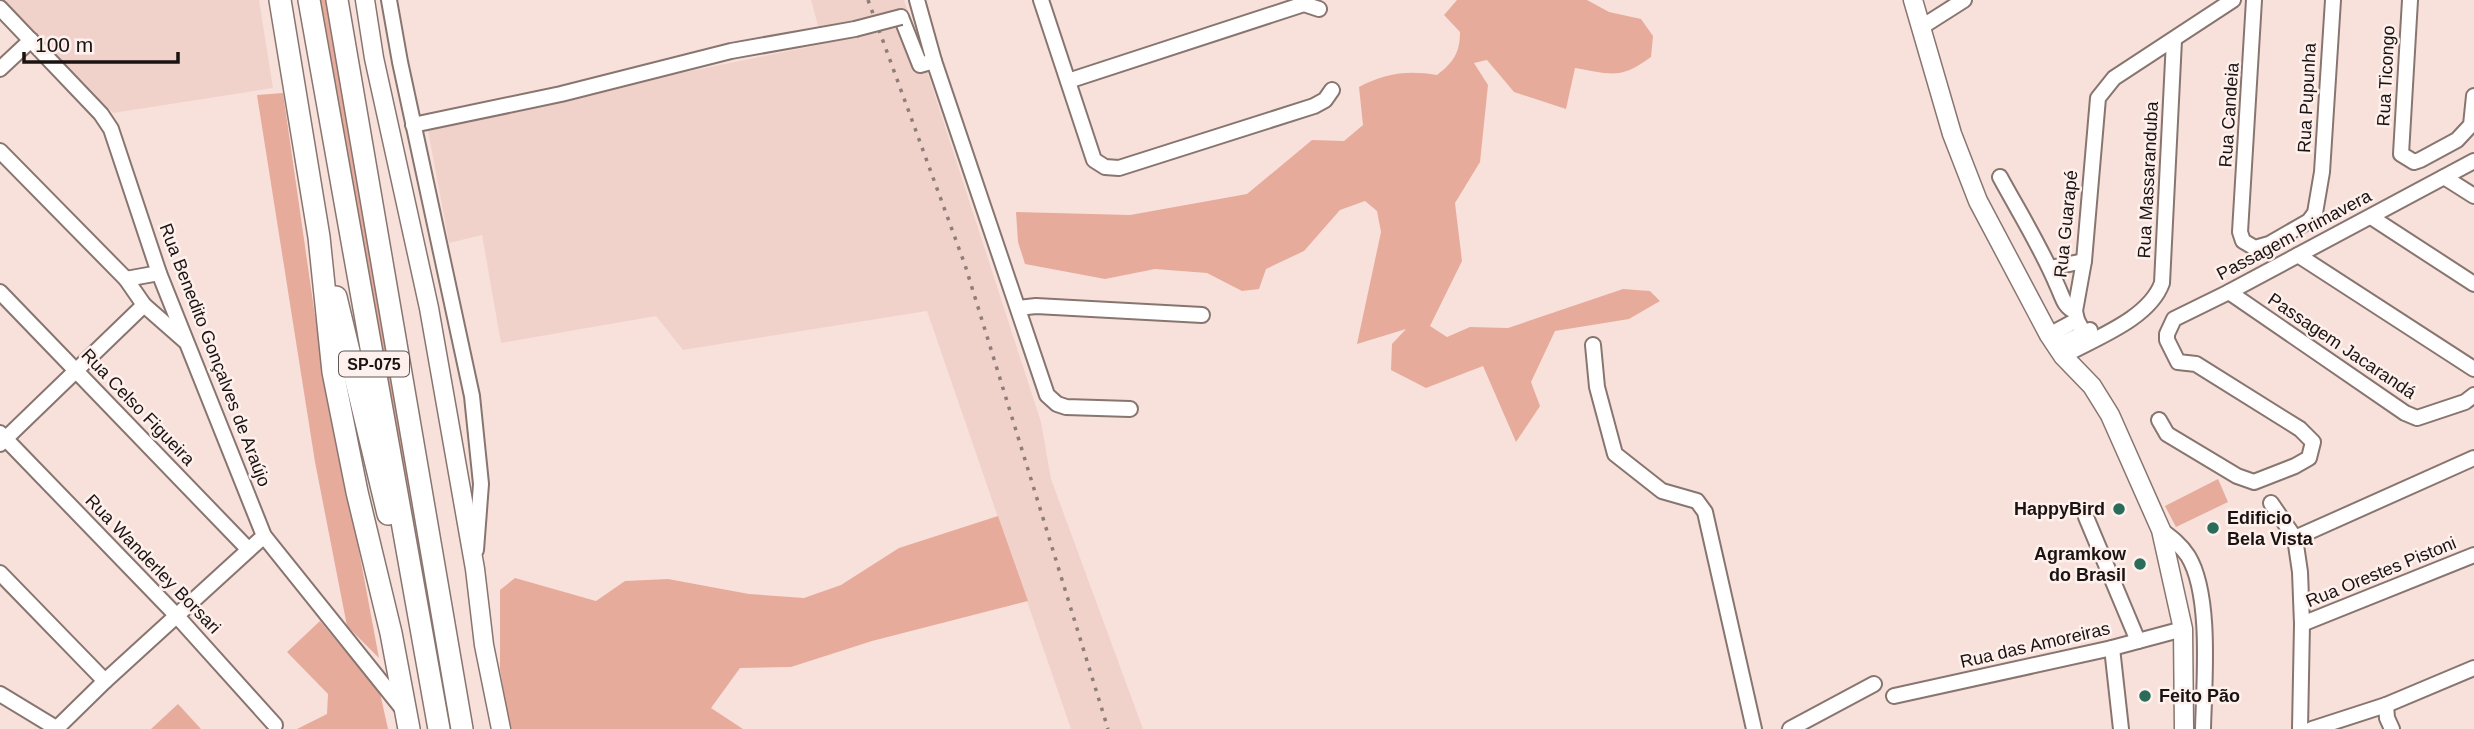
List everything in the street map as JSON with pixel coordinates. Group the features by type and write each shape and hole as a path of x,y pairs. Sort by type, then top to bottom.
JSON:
{"highway":[{"path":"280,0 319,237 335,384 357,492 391,633 407,721"},
{"name":"SP-075","path":"309,0 439,729"},
{"name":"SP-075","path":"337,0 462,729"},
{"path":"319,237 434,699"}],"main road":[{"path":"365,0 374,58 429,308 475,569 484,645 501,729"},
{"path":"1913,0 1952,134 1978,201 2056,346 2092,386 2113,420 2161,530 2183,629 2184,729"},
{"path":"2092,386 2114,394 2113,420"},
{"path":"484,645 482,671 488,729"}],"street":[{"path":"389,0 413,125 472,396 481,484 475,569"},
{"path":"917,0 934,61 1046,395 1066,407 1130,409"},
{"path":"1041,0 1094,160 1105,167 1119,168 1314,106 1325,100 1332,90"},
{"path":"1920,28 1964,0"},
{"path":"2174,40 2233,0"},
{"name":"Rua Candeia","path":"2254,0 2240,232 2242,241 2255,248 2269,244 2309,221 2315,213 2319,199"},
{"name":"Rua Pupunha","path":"2319,199 2333,0"},
{"name":"Rua Ticongo","path":"2410,0 2401,154 2414,162 2457,140 2471,125 2474,96"},
{"path":"1068,82 1304,4 1319,9"},
{"name":"Rua Benedito Gonçalves de Araújo","path":"0,8 101,114 111,129 159,273 264,536 407,721"},
{"path":"413,125 561,94 731,51 855,29 901,17 920,65 934,61"},
{"path":"0,69 31,40"},
{"name":"Rua Guarapé","path":"2081,326 2095,107 2102,90 2114,78 2174,40"},
{"name":"Rua Massaranduba","path":"2081,326 2111,329 2140,313 2151,303 2162,283 2174,40"},
{"path":"0,151 126,279 144,305 188,344"},
{"name":"Passagem Primavera","path":"2159,420 2167,434 2237,477 2254,482 2309,458 2313,442 2300,429 2196,364 2178,362 2171,352 2166,334 2174,319 2474,162"},
{"path":"2000,177 2050,268 2064,301 2081,326"},
{"path":"2444,177 2474,196"},
{"path":"2371,216 2474,284"},
{"path":"2298,255 2474,369"},
{"path":"2050,268 2084,261"},
{"path":"126,279 159,273"},
{"name":"Rua Celso Figueira","path":"0,292 248,550"},
{"name":"Passagem Jacarandá","path":"2229,292 2405,413 2417,418 2465,402 2474,395"},
{"path":"2,438 144,305"},
{"path":"1018,308 1036,306 1202,315"},
{"path":"2056,346 2081,326"},
{"path":"2056,346 2081,326"},
{"path":"1593,345 1597,387 1615,454 1662,491 1697,500 1705,512 1754,729"},
{"name":"Rua Wanderley Borsari","path":"2,438 176,615 275,725"},
{"path":"2295,538 2474,458"},
{"path":"2271,503 2295,538 2300,572 2300,729"},
{"path":"2086,517 2138,641"},
{"path":"2161,530 2176,541 2190,559 2202,605 2203,729"},
{"path":"0,694 56,729 264,536"},
{"name":"Rua Orestes Pistoni","path":"2302,624 2474,555"},
{"path":"2170,564 2190,559"},
{"path":"0,573 105,681"},
{"name":"Rua das Amoreiras","path":"1894,696 2112,648 2183,629"},
{"path":"2112,648 2121,729"},
{"path":"2312,729 2386,705 2474,668"},
{"path":"1790,729 1874,684"},
{"path":"2386,705 2387,718 2392,729"}],"shaded area":[{"path":"4,0 259,0 273,88 113,113"},
{"path":"317,0 331,0 458,729 445,729"},
{"path":"811,0 904,0 1041,422 1051,479 1143,729 1071,729 927,311 683,350 656,316 501,343 482,235 449,243 427,125 823,44"},
{"path":"1457,0 1587,0 1609,12 1641,19 1653,36 1651,57 1631,69 1607,73 1575,68 1566,109 1514,92 1487,60 1474,63 1488,85 1480,162 1455,203 1462,261 1430,326 1447,337 1470,327 1508,328 1623,289 1650,291 1660,301 1629,319 1555,331 1531,382 1540,406 1516,442 1483,366 1426,388 1391,370 1392,344 1406,329 1357,344 1381,232 1377,211 1365,201 1340,210 1304,251 1266,269 1259,289 1242,291 1207,273 1155,269 1105,279 1025,264 1018,242 1016,212 1130,215 1247,194 1312,140 1344,141 1363,125 1359,87 1397,74 1437,75 1448,66 1457,51 1460,32 1444,15"},
{"path":"283,93 315,316 379,658 347,626 315,462 257,95"},
{"path":"2218,479 2228,502 2176,527 2165,506"},
{"path":"998,516 1028,601 872,641 791,667 740,668 711,708 743,729 510,729 500,669 500,590 515,578 596,601 625,581 668,579 749,594 804,598 841,585 899,548"},
{"path":"320,621 380,693 388,729 297,729 327,714 328,694 287,652"},
{"path":"178,704 201,729 151,729"}],"railway":[{"path":"868,0 965,265 1108,729"}],"place":[{"name":"HappyBird","path":"2119,509"},
{"name":"Edificio Bela Vista","path":"2213,528"},
{"name":"Agramkow do Brasil","path":"2140,564"},
{"name":"Feito Pão","path":"2145,696"}]}
